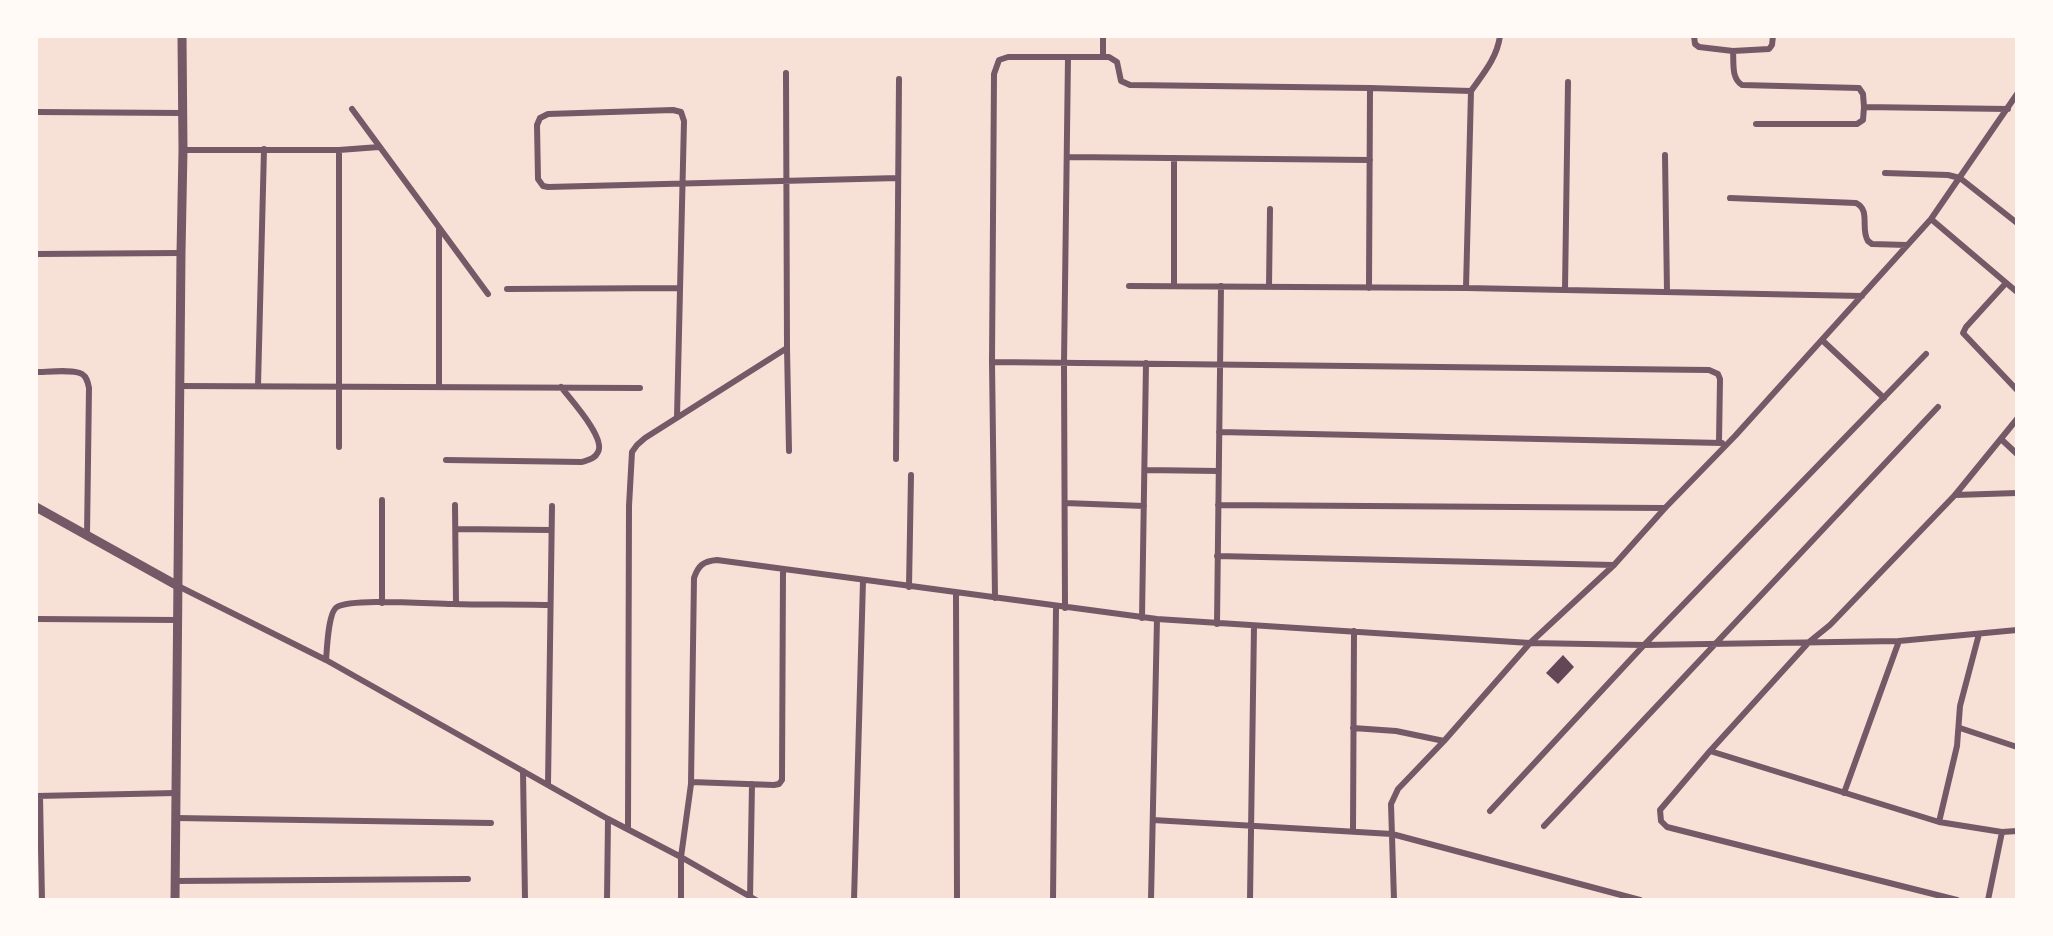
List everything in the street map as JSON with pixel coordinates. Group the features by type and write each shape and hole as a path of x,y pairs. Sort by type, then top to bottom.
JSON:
{"street":[{"path":"175,900 183,150 182,36"},
{"path":"1103,36 1103,57"},
{"path":"1466,288 1471,91 1494,57 1500,36"},
{"path":"1694,36 1695,44 1699,47 1733,51 1768,50 1772,45 1773,36"},
{"path":"1733,51 1734,74 1742,85 1859,88 1863,94 1863,120 1857,124 1756,124"},
{"path":"995,598 992,362 995,67 999,60 1008,57 1113,58 1117,62 1121,81 1130,85 1471,91"},
{"path":"1065,608 1064,363 1068,57"},
{"path":"786,73 789,451"},
{"path":"896,459 899,79"},
{"path":"1564,291 1569,82"},
{"path":"1369,288 1370,88"},
{"path":"1394,900 1391,813 1393,797 1398,789 1444,741 1530,643 1614,564 1728,443 1931,219 2016,98"},
{"path":"1864,107 2008,109"},
{"path":"352,109 489,294"},
{"path":"677,417 682,182 684,121 681,112 677,110 543,115 538,121 538,179 543,186 682,182 787,179 898,178"},
{"path":"36,111 182,113"},
{"path":"183,150 339,150 379,147"},
{"path":"258,386 264,149"},
{"path":"339,150 339,447"},
{"path":"1665,155 1667,292"},
{"path":"1068,157 1370,160"},
{"path":"1174,158 1174,286"},
{"path":"1885,173 1948,175 1960,178 2017,223"},
{"path":"1730,198 1856,203 1865,211 1864,233 1868,241 1872,244 1907,245"},
{"path":"1269,287 1270,209"},
{"path":"1931,219 2017,292"},
{"path":"439,227 439,387"},
{"path":"36,254 181,253"},
{"path":"2006,283 1966,327 1964,333 2017,390"},
{"path":"1129,286 1466,288 1862,296"},
{"path":"1217,624 1221,286"},
{"path":"507,289 680,288"},
{"path":"1822,340 1884,398"},
{"path":"628,829 630,462 633,452 637,444 787,348"},
{"path":"1490,811 1644,645 1926,354"},
{"path":"992,362 1709,370 1718,374 1720,379 1719,442"},
{"path":"1142,618 1146,363"},
{"path":"36,372 75,372 83,374 87,379 89,388 87,535"},
{"path":"179,386 640,388"},
{"path":"446,460 582,462 592,459 600,449 596,434 561,387"},
{"path":"1544,826 1938,407"},
{"path":"1957,900 1667,827 1661,821 1660,810 1809,642 1830,625 1955,495 2017,419"},
{"path":"1219,432 1728,443"},
{"path":"2001,439 2017,454"},
{"path":"1145,470 1218,471"},
{"path":"909,586 911,475"},
{"path":"1955,495 2017,494"},
{"path":"382,500 382,603"},
{"path":"1065,503 1144,506"},
{"path":"455,505 456,604"},
{"path":"1218,505 1665,508"},
{"path":"548,785 552,506"},
{"path":"36,507 177,586 326,660 608,819 681,857 752,899"},
{"path":"456,529 551,530"},
{"path":"1217,556 1614,564"},
{"path":"681,900 681,857 691,783 694,578 696,570 708,560 1142,618 1530,643 1644,645 1899,641 2017,630"},
{"path":"691,783 774,784 782,780 783,569"},
{"path":"855,900 863,581"},
{"path":"956,593 957,900"},
{"path":"326,660 332,612 337,607 350,604 382,603 549,605"},
{"path":"1053,900 1056,607"},
{"path":"36,619 177,620"},
{"path":"1151,900 1157,619"},
{"path":"1250,900 1254,626"},
{"path":"1353,831 1354,631"},
{"path":"1939,822 1957,746 1960,706 1979,634"},
{"path":"1844,793 1899,641"},
{"path":"1353,728 1396,731 1444,741"},
{"path":"1959,728 2017,747"},
{"path":"1710,751 1939,822 2002,832 2017,831"},
{"path":"523,771 525,900"},
{"path":"752,784 752,899"},
{"path":"42,900 38,796 176,793"},
{"path":"176,818 491,823"},
{"path":"607,900 608,819"},
{"path":"1153,820 1392,834 1640,900"},
{"path":"1988,900 2002,832"},
{"path":"175,881 468,879"}],"building":[{"path":"1563,655 1574,667 1558,684 1546,673"}]}
